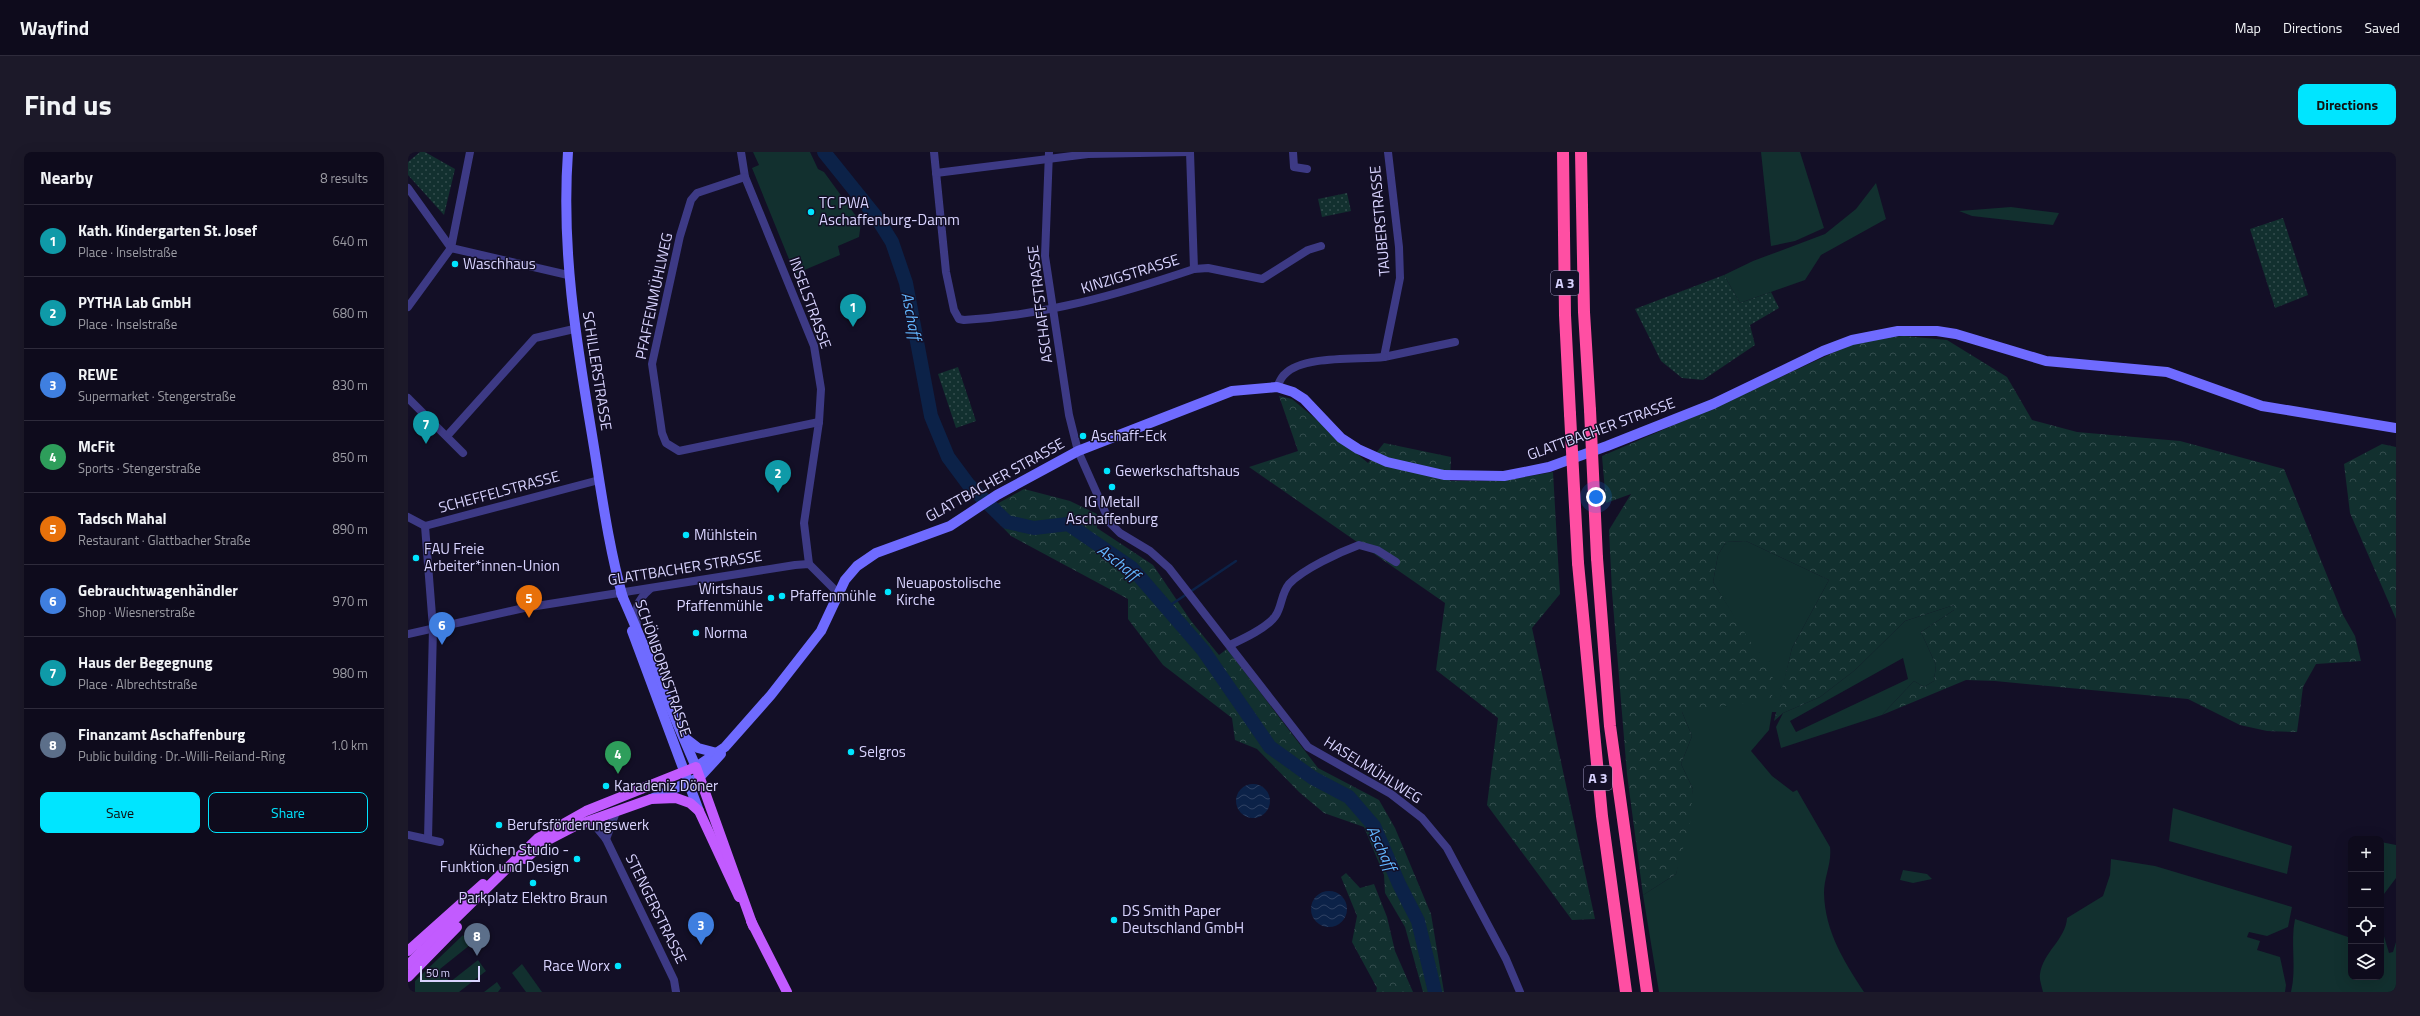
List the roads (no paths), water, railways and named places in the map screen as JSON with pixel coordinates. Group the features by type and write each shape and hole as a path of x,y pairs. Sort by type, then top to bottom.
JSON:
{"highway":[{"name":"A 3","path":"1563,152 1565,315 1578,563 1602,816 1626,992"},
{"name":"A 3","path":"1581,152 1584,312 1597,558 1610,726 1646,992"}],"main road":[{"path":"408,977 538,838 571,818 608,801 696,767"},
{"name":"SCHÖNBORNSTRASSE","path":"696,767 753,926"},
{"path":"408,952 473,892 548,840 575,826 592,822 651,799 676,798 690,803 699,811"},
{"name":"SCHÖNBORNSTRASSE","path":"699,811 753,926 787,992"},
{"path":"408,965 511,867"}],"street":[{"path":"408,307 451,248 470,152"},
{"name":"SCHILLERSTRASSE","path":"568,152 564,197 568,276 574,329 599,480 621,593"},
{"name":"INSELSTRASSE","path":"741,152 745,177 814,346 820,389 819,422 805,518 809,564"},
{"path":"934,152 936,173 1049,156 1190,152"},
{"name":"KINZIGSTRASSE","path":"936,173 946,272 954,310 959,319 975,320 1052,309 1094,301 1194,269 1190,152"},
{"path":"1293,152 1294,167 1307,169"},
{"name":"TAUBERSTRASSE","path":"1384,358 1400,278 1399,247 1388,152"},
{"name":"ASCHAFFSTRASSE","path":"1049,156 1045,256 1069,415 1078,450"},
{"name":"PFAFFENMÜHLWEG","path":"745,177 697,193 691,200 680,236 652,358 662,434 666,443 679,451 819,422"},
{"path":"409,191 451,248 568,276"},
{"path":"1194,269 1208,268 1262,279 1308,250 1321,246"},
{"path":"446,436 535,338 574,329"},
{"name":"GLATTBACHER STRASSE","path":"721,750 771,695 821,631 838,593 857,566 876,553 950,526 997,495 1078,450 1232,391 1258,387 1277,387 1304,399 1341,438 1358,449 1386,462 1444,475 1470,477 1504,476 1549,467 1713,404 1822,351 1870,335 1898,331 1937,331 1956,334 2046,361 2167,372 2262,406 2396,428"},
{"path":"1277,387 1284,374 1294,368 1309,363 1384,358 1454,342"},
{"path":"408,398 463,453"},
{"name":"HASELMÜHLWEG","path":"1078,450 1110,523 1120,533 1160,559 1230,645 1308,747 1390,794 1422,818 1447,848 1506,959 1520,992"},
{"name":"SCHEFFELSTRASSE","path":"408,517 425,526 599,480"},
{"path":"425,526 434,628 428,839"},
{"path":"1230,645 1252,635 1276,616 1283,593 1290,583 1325,560 1359,545 1377,550 1396,562"},
{"path":"809,564 838,593"},
{"name":"GLATTBACHER STRASSE","path":"408,634 524,608 809,564"},
{"path":"638,630 635,610 641,597 650,588"},
{"name":"SCHÖNBORNSTRASSE","path":"621,593 696,767"},
{"name":"SCHÖNBORNSTRASSE","path":"621,593 638,650 699,811"},
{"path":"684,737 698,748 721,750"},
{"path":"696,767 721,750"},
{"path":"651,799 700,777 721,750"},
{"path":"606,839 616,812"},
{"name":"STENGERSTRASSE","path":"592,822 606,839 674,980 676,992"},
{"path":"408,835 440,842"}],"water":[{"path":"1250,784 1256,784 1260,785 1267,791 1270,801 1269,808 1263,815 1256,818 1250,818 1246,817 1239,811 1236,804 1236,798 1237,794 1243,787"},
{"path":"1333,891 1342,896 1346,902 1346,916 1342,922 1333,927 1325,927 1316,922 1312,916 1311,905 1316,896 1322,892"}],"waterway":[{"name":"Aschaff","path":"824,152 877,218 892,242 906,283 931,416 948,457 968,484 1007,522 1034,528 1068,524 1132,568 1203,650 1270,747 1313,778 1349,797 1374,826 1399,884 1418,921 1435,992"},
{"path":"1166,608 1236,561"}],"place":[{"name":"TC PWA Aschaffenburg-Damm","path":"811,212"},
{"name":"Waschhaus","path":"455,264"},
{"name":"Kath. Kindergarten St. Josef","path":"853,327"},
{"name":"Aschaff-Eck","path":"1083,436"},
{"name":"Haus der Begegnung","path":"426,444"},
{"name":"Gewerkschaftshaus","path":"1107,471"},
{"name":"IG Metall Aschaffenburg","path":"1112,487"},
{"name":"PYTHA Lab GmbH","path":"778,493"},
{"name":"Mühlstein","path":"686,535"},
{"name":"FAU Freie Arbeiter*innen-Union","path":"416,558"},
{"name":"Neuapostolische Kirche","path":"888,592"},
{"name":"Pfaffenmühle","path":"782,596"},
{"name":"Wirtshaus Pfaffenmühle","path":"771,598"},
{"name":"Tadsch Mahal","path":"529,618"},
{"name":"Norma","path":"696,633"},
{"name":"Gebrauchtwagenhändler","path":"442,645"},
{"name":"Selgros","path":"851,752"},
{"name":"McFit","path":"618,774"},
{"name":"Karadeniz Döner","path":"606,786"},
{"name":"Berufsförderungswerk","path":"499,825"},
{"name":"Küchen Studio - Funktion und Design","path":"577,859"},
{"name":"Parkplatz Elektro Braun","path":"533,883"},
{"name":"DS Smith Paper Deutschland GmbH","path":"1114,920"},
{"name":"REWE","path":"701,945"},
{"name":"Finanzamt Aschaffenburg","path":"477,956"},
{"name":"Race Worx","path":"618,966"}]}
